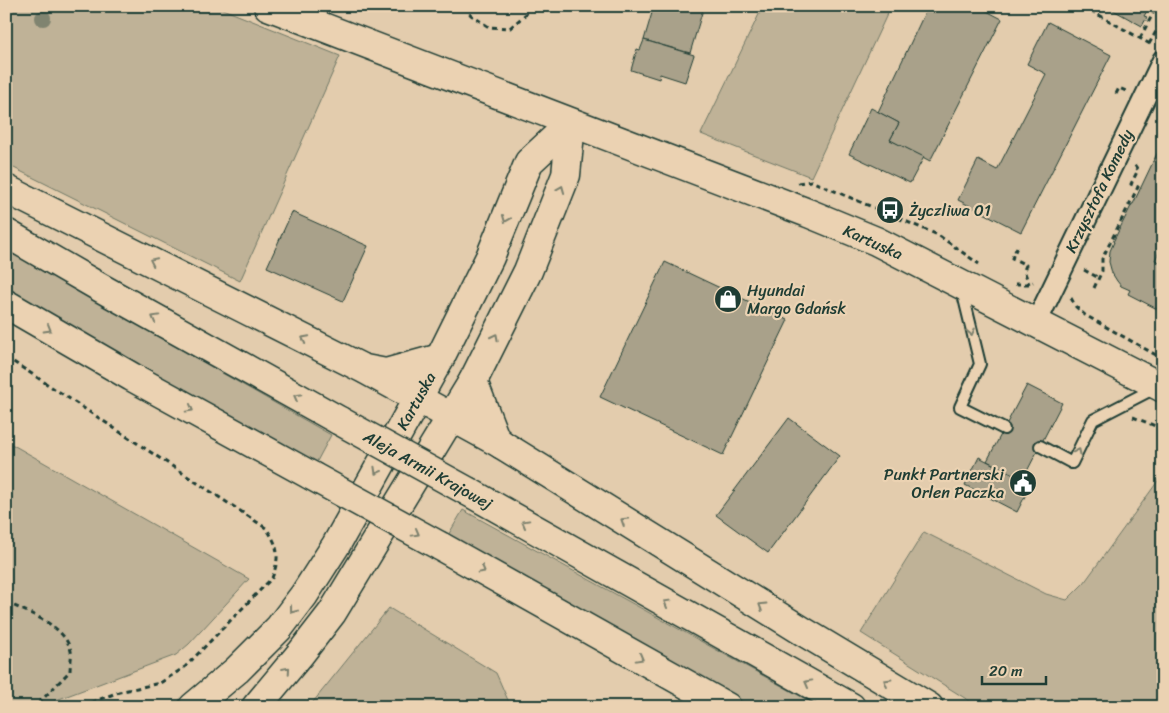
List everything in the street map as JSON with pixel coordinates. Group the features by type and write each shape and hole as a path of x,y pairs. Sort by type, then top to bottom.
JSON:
{"main road":[{"name":"Kartuska","path":"268,6 808,213 876,241 1036,323 1161,384"},
{"name":"Kartuska","path":"193,707 237,670 279,628 304,595 336,545 440,358 490,257 529,162 571,123"},
{"path":"256,707 302,653 332,613 473,381 528,271 566,175 571,123"},
{"path":"6,188 364,369 501,444 795,627 929,707"},
{"name":"Aleja Armii Krajowej","path":"6,233 851,707"},
{"path":"6,304 132,377 440,546 727,707"},
{"path":"364,369 386,373 440,358"},
{"path":"473,381 495,438 501,444"}],"street":[{"name":"Krzysztofa Komedy","path":"1036,323 1163,60"}],"lane":[{"path":"961,284 980,364 960,406 1004,429"},
{"path":"1040,446 1072,463 1093,420 1161,384"}],"path":[{"path":"464,6 471,16 489,27 510,28 535,6"},
{"path":"1083,6 1149,44 1163,19"},
{"path":"1140,38 1157,6"},
{"path":"1116,94 1119,88 1127,92 1129,89"},
{"path":"1094,288 1102,271 1102,258 1138,187 1131,184 1138,170"},
{"path":"938,236 982,267"},
{"path":"1017,247 1012,258 1026,265 1024,270 1029,284"},
{"path":"1085,271 1099,278"},
{"path":"1013,284 1029,284 1036,281"},
{"path":"1070,290 1076,307 1086,315 1163,359"},
{"path":"6,357 266,528 278,549 272,578 185,667 160,682 119,692 80,707"},
{"path":"6,602 44,620 64,636 72,652 70,671 35,707"}],"shaded area":[{"path":"6,6 215,6 340,56 240,281 6,164"},
{"path":"763,6 891,6 811,177 701,134"},
{"path":"6,250 331,435 315,465 6,291"},
{"path":"6,441 249,579 189,644 176,655 51,702 45,707 6,707"},
{"path":"1163,474 1163,707 979,707 861,633 924,532 1046,594 1067,600 1084,583"},
{"path":"463,510 820,707 752,707 447,537"},
{"path":"389,608 496,673 511,707 309,707"}],"building":[{"path":"654,6 704,6 690,53 644,40"},
{"path":"928,6 977,6 1002,19 930,161 890,140 899,123 878,112"},
{"path":"1106,6 1150,6 1144,16 1147,17 1142,26"},
{"path":"1048,22 1111,55 1021,232 958,200 978,160 997,170 1046,74 1027,64"},
{"path":"644,40 694,55 685,82 660,74 659,79 631,70 637,49 640,50"},
{"path":"871,108 899,123 890,140 924,157 910,183 849,154"},
{"path":"1163,141 1163,244 1155,260 1162,263 1163,312 1128,294 1130,290 1121,286 1117,281 1112,273 1109,262 1113,242"},
{"path":"292,212 368,246 343,301 267,267"},
{"path":"665,262 788,320 723,455 600,397"},
{"path":"1027,385 1062,403 1023,479 987,461"},
{"path":"789,418 840,456 768,553 716,515"},
{"path":"979,457 1031,484 1017,512 965,485"}],"place":[{"name":"Życzliwa 01","path":"890,210"},
{"name":"Hyundai Margo Gdańsk","path":"728,299"},
{"name":"Punkt Partnerski Orlen Paczka","path":"1023,483"}]}
